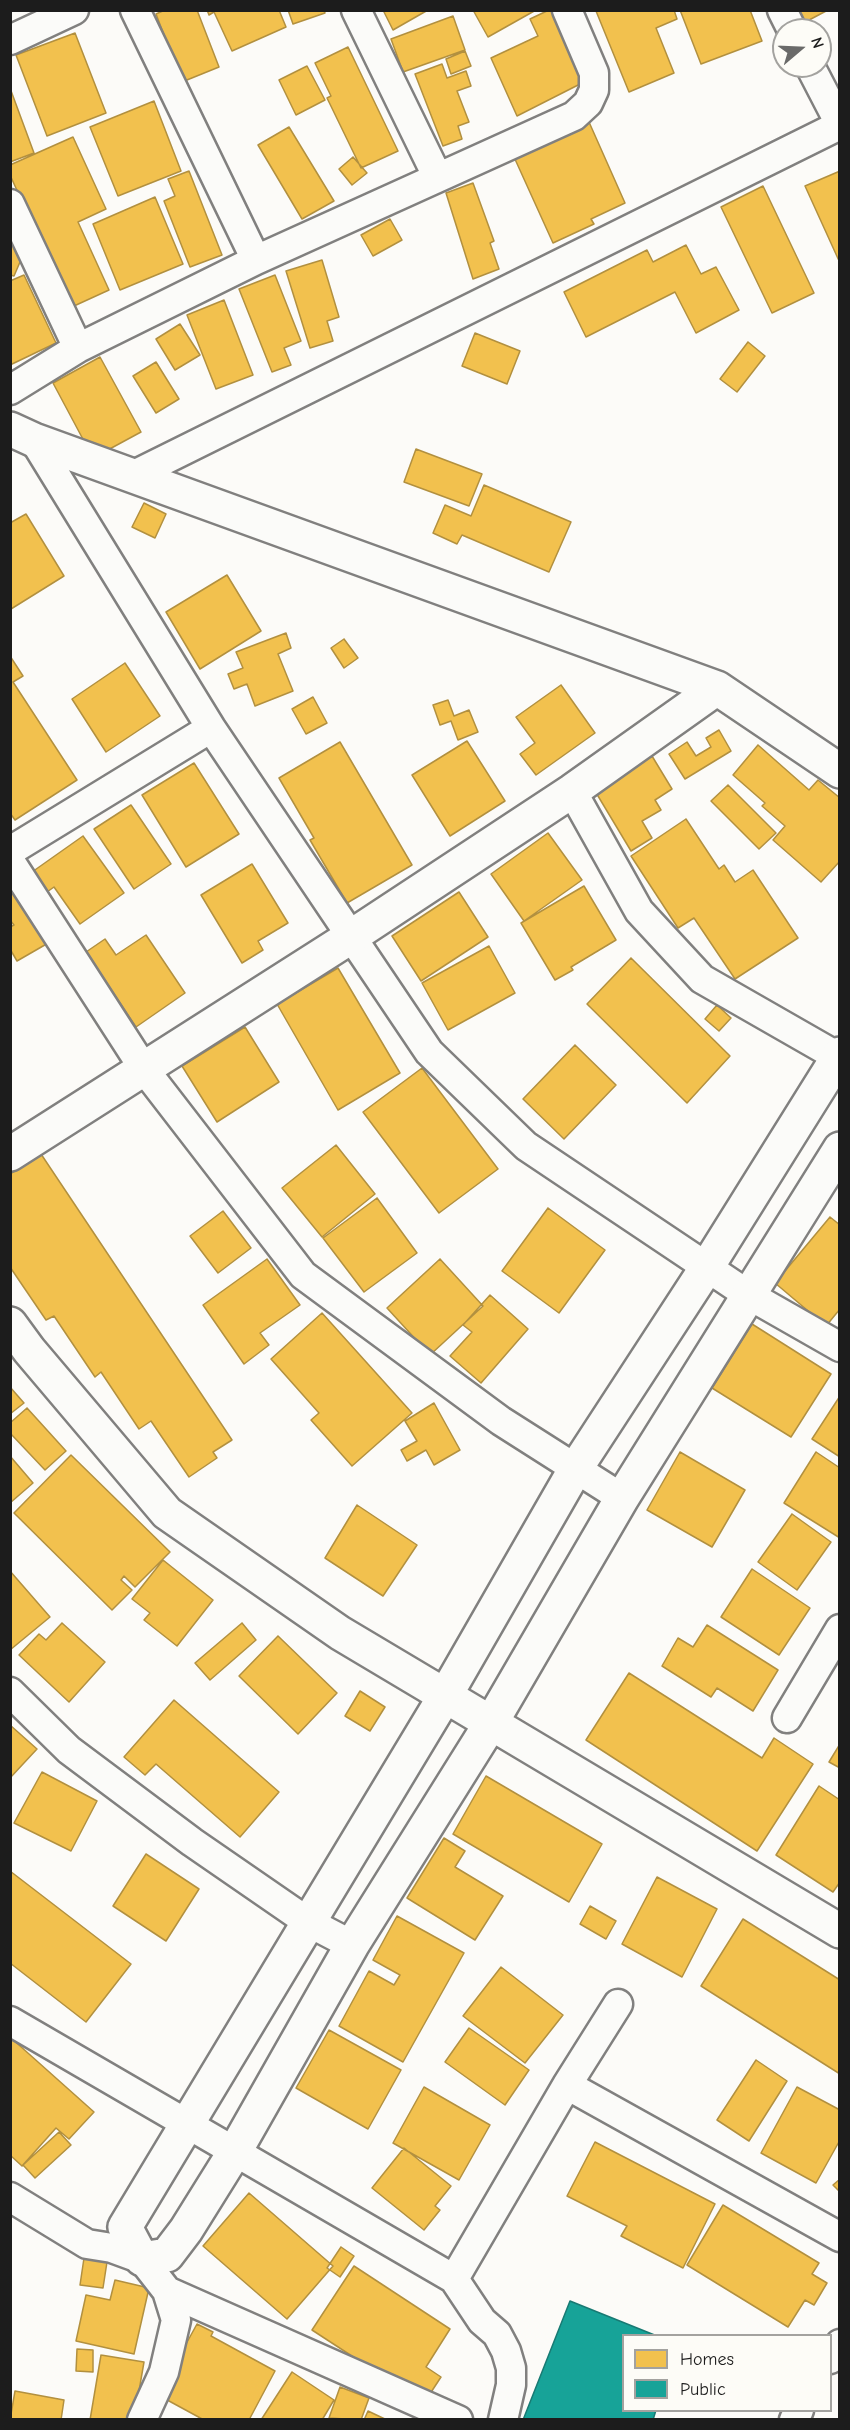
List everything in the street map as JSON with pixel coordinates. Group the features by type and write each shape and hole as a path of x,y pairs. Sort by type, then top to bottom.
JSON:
{"street":[{"path":"10,40 74,10"},
{"path":"135,10 256,260"},
{"path":"356,10 436,176"},
{"path":"10,390 78,348 256,260 436,176 574,116 588,103 594,90 594,73 567,10"},
{"path":"134,475 840,125 816,78"},
{"path":"10,204 78,348"},
{"path":"22,435 717,688 840,771"},
{"path":"22,435 211,728 429,1052 526,1146 747,1294 840,1347"},
{"path":"10,1154 352,936 572,790 717,688"},
{"path":"10,851 211,728"},
{"path":"142,2420 164,2372 177,2320 166,2291 142,2259 125,2227 188,2126 445,1696 576,1468 708,1267 839,1056 702,979 639,911 572,790"},
{"path":"10,861 144,1069 303,1275 501,1421 622,1497"},
{"path":"10,2197 87,2244 112,2248 142,2259 167,2255 234,2152 352,1945 491,1723 622,1497 747,1294 840,1149"},
{"path":"10,1324 29,1350 167,1513 340,1633 840,1931"},
{"path":"787,1718 839,1630"},
{"path":"10,1692 69,1750 192,1842 308,1922 352,1945"},
{"path":"454,2279 567,2085 618,2004"},
{"path":"10,2021 454,2279 482,2321 497,2334 506,2350 511,2368 511,2385 503,2420"},
{"path":"567,2085 840,2236"},
{"path":"166,2291 458,2420"},
{"path":"832,2357 840,2344"}],"building: Homes":[{"path":"165,10 197,10 219,67 182,82 156,14"},
{"path":"207,10 279,10 286,27 232,51 214,12 209,15"},
{"path":"288,10 324,10 325,13 293,24"},
{"path":"383,10 428,10 393,30"},
{"path":"473,10 536,10 488,37"},
{"path":"554,10 586,81 517,116 491,58 538,36 530,19"},
{"path":"674,10 677,19 656,28 674,73 629,92 596,11"},
{"path":"680,10 750,10 762,41 701,64"},
{"path":"785,10 828,10 813,18 789,18"},
{"path":"453,16 465,50 403,72 391,39"},
{"path":"75,33 106,113 47,136 16,55"},
{"path":"348,47 398,151 361,168 327,98 331,96 315,63"},
{"path":"465,51 471,66 451,74 446,59"},
{"path":"442,64 447,78 466,71 471,86 457,91 469,122 458,126 462,139 443,146 415,74"},
{"path":"307,66 325,100 296,115 279,80"},
{"path":"10,88 34,153 10,162"},
{"path":"154,101 181,171 118,196 90,127"},
{"path":"589,122 625,203 591,219 594,224 553,243 514,157"},
{"path":"289,127 334,201 302,219 258,145"},
{"path":"73,137 106,209 78,222 109,290 74,306 42,237 39,239 10,175 10,165"},
{"path":"353,157 367,173 352,185 339,169"},
{"path":"189,171 222,255 190,267 164,201 175,196 168,179"},
{"path":"840,171 840,263 805,186"},
{"path":"473,183 494,241 490,243 499,269 473,279 446,193"},
{"path":"763,186 814,293 772,313 721,207"},
{"path":"155,197 183,264 120,290 93,224"},
{"path":"390,219 402,240 373,256 361,235"},
{"path":"10,242 26,248 14,276 10,275"},
{"path":"686,245 701,274 716,267 739,310 696,333 675,292 586,337 564,292 647,250 653,262"},
{"path":"322,260 339,317 327,321 333,341 310,348 286,271"},
{"path":"24,275 56,343 10,365 10,281"},
{"path":"275,275 301,341 284,348 291,365 272,372 239,289"},
{"path":"224,300 253,375 216,389 187,315"},
{"path":"180,324 200,355 175,370 156,339"},
{"path":"475,333 520,351 507,384 462,366"},
{"path":"748,342 765,356 737,392 720,379"},
{"path":"100,357 141,432 93,458 53,383"},
{"path":"156,362 179,399 156,413 133,376"},
{"path":"416,449 482,474 469,506 404,482"},
{"path":"484,485 571,522 549,572 462,535 457,544 433,533 445,505 471,516"},
{"path":"144,503 166,514 155,538 132,527"},
{"path":"26,514 64,576 11,609 10,523"},
{"path":"227,575 261,631 200,669 166,612"},
{"path":"286,633 291,648 278,654 293,691 255,706 247,684 234,689 228,674 243,668 236,652"},
{"path":"344,639 358,658 344,668 331,648"},
{"path":"10,656 23,676 13,682 77,780 15,820 10,813"},
{"path":"125,663 160,716 106,752 72,699"},
{"path":"561,685 595,733 536,775 520,754 535,743 516,717"},
{"path":"313,697 327,723 306,734 292,709"},
{"path":"448,700 454,716 469,710 478,732 458,740 451,721 440,725 433,705"},
{"path":"719,730 731,751 685,779 669,754 687,742 696,756 711,747 706,738"},
{"path":"467,741 505,801 450,836 412,775"},
{"path":"340,742 412,865 347,903 310,840 314,838 279,778"},
{"path":"758,745 809,790 818,780 840,798 840,861 821,882 773,840 785,826 762,806 765,803 733,775"},
{"path":"652,756 672,789 655,800 661,810 642,821 652,838 631,851 595,791"},
{"path":"194,763 239,834 186,867 142,795"},
{"path":"728,785 776,833 759,849 711,801"},
{"path":"131,805 171,864 134,889 94,829"},
{"path":"686,819 719,869 724,865 735,882 753,870 798,938 735,979 694,918 678,928 631,856"},
{"path":"548,833 582,880 524,921 491,874"},
{"path":"83,836 124,893 80,924 54,887 47,892 32,872"},
{"path":"252,864 288,923 258,941 263,950 242,963 201,895"},
{"path":"584,886 616,940 571,967 573,970 555,980 521,923"},
{"path":"17,887 50,942 17,961 10,949 10,927 14,925 10,920 10,891"},
{"path":"459,892 488,937 421,981 392,936"},
{"path":"146,935 185,993 136,1027 86,952 105,939 116,955"},
{"path":"489,946 515,993 448,1030 422,983"},
{"path":"631,958 730,1056 687,1103 587,1004"},
{"path":"338,968 400,1073 338,1110 277,1004"},
{"path":"717,1005 731,1018 719,1031 705,1019"},
{"path":"245,1027 279,1082 217,1122 182,1066"},
{"path":"575,1045 616,1085 564,1139 523,1099"},
{"path":"422,1068 498,1169 439,1213 363,1112"},
{"path":"336,1145 375,1194 322,1237 282,1188"},
{"path":"41,1154 232,1440 213,1452 217,1458 189,1477 151,1421 139,1429 101,1372 95,1377 54,1316 46,1320 10,1267 10,1174"},
{"path":"377,1198 417,1253 364,1292 323,1238"},
{"path":"548,1208 605,1250 559,1313 502,1271"},
{"path":"223,1211 251,1248 218,1273 190,1236"},
{"path":"830,1217 840,1225 840,1309 826,1326 775,1283"},
{"path":"267,1259 300,1305 260,1333 269,1345 244,1364 203,1305"},
{"path":"440,1259 483,1306 430,1355 387,1308"},
{"path":"490,1295 528,1329 481,1383 450,1356 472,1332 463,1325"},
{"path":"322,1313 412,1413 352,1466 311,1420 319,1413 271,1359"},
{"path":"752,1324 831,1374 791,1437 712,1388"},
{"path":"10,1387 24,1403 10,1414"},
{"path":"840,1396 840,1457 812,1439"},
{"path":"434,1403 460,1450 434,1465 426,1450 407,1461 401,1450 417,1441 405,1421"},
{"path":"27,1408 66,1451 45,1470 10,1433 10,1423"},
{"path":"680,1452 745,1490 712,1547 647,1510"},
{"path":"816,1452 840,1468 840,1538 784,1503"},
{"path":"71,1455 170,1552 135,1587 124,1576 121,1580 132,1590 112,1610 14,1513"},
{"path":"10,1456 33,1483 10,1503"},
{"path":"357,1505 417,1545 383,1596 325,1558"},
{"path":"792,1514 831,1542 797,1590 758,1562"},
{"path":"163,1560 213,1600 177,1646 144,1620 150,1613 132,1599"},
{"path":"752,1569 810,1608 779,1655 721,1617"},
{"path":"10,1571 50,1617 10,1650"},
{"path":"62,1623 105,1662 69,1702 19,1655 39,1634 46,1640"},
{"path":"242,1623 256,1640 210,1680 195,1663"},
{"path":"707,1625 778,1670 753,1711 717,1688 711,1697 662,1666 678,1638 693,1647"},
{"path":"278,1636 337,1693 298,1734 239,1676"},
{"path":"629,1673 762,1758 774,1738 813,1764 757,1851 586,1740"},
{"path":"360,1691 385,1707 370,1731 345,1716"},
{"path":"174,1700 279,1792 240,1837 156,1764 145,1775 124,1757"},
{"path":"10,1725 37,1749 10,1778"},
{"path":"840,1744 840,1768 829,1762"},
{"path":"42,1772 97,1801 71,1851 14,1823"},
{"path":"486,1776 602,1844 569,1902 453,1834"},
{"path":"819,1786 840,1800 840,1882 833,1892 776,1855"},
{"path":"444,1838 465,1851 455,1867 503,1896 475,1940 407,1898"},
{"path":"146,1854 199,1889 166,1941 113,1906"},
{"path":"10,1871 131,1964 86,2022 10,1963"},
{"path":"657,1877 717,1909 682,1977 622,1944"},
{"path":"590,1906 616,1921 606,1939 580,1924"},
{"path":"397,1916 464,1953 403,2062 339,2026 369,1971 394,1985 400,1975 373,1960"},
{"path":"743,1919 840,1980 840,2074 701,1986"},
{"path":"501,1967 563,2015 525,2063 463,2016"},
{"path":"469,2028 529,2070 505,2105 445,2062"},
{"path":"329,2030 401,2070 368,2129 296,2088"},
{"path":"10,2037 94,2112 69,2139 56,2128 22,2166 10,2155"},
{"path":"756,2060 787,2081 749,2141 717,2120"},
{"path":"424,2087 490,2125 459,2180 393,2143"},
{"path":"797,2087 840,2110 840,2140 816,2183 761,2153"},
{"path":"59,2132 71,2145 35,2178 23,2165"},
{"path":"595,2142 715,2204 683,2268 621,2236 627,2226 567,2196"},
{"path":"404,2148 451,2186 435,2206 440,2210 424,2230 372,2188"},
{"path":"840,2179 840,2192 833,2185"},
{"path":"249,2193 333,2266 287,2319 203,2246"},
{"path":"723,2205 819,2263 812,2274 827,2283 814,2305 805,2300 788,2327 687,2265"},
{"path":"341,2247 354,2256 340,2277 327,2268"},
{"path":"84,2258 107,2262 103,2288 80,2285"},
{"path":"354,2266 450,2329 426,2367 441,2377 424,2403 312,2330"},
{"path":"115,2280 149,2288 134,2354 76,2341 86,2295 110,2300"},
{"path":"197,2324 213,2332 211,2336 275,2371 249,2420 204,2420 158,2395"},
{"path":"77,2349 93,2350 93,2372 76,2371"},
{"path":"101,2355 144,2362 134,2420 90,2420"},
{"path":"292,2372 334,2400 322,2420 261,2420"},
{"path":"340,2387 369,2398 361,2420 329,2418"},
{"path":"15,2391 64,2400 61,2420 10,2420"},
{"path":"368,2411 387,2420 364,2420"}],"building: Public":[{"path":"570,2301 652,2334 622,2334 622,2412 655,2412 653,2420 523,2420"}]}
